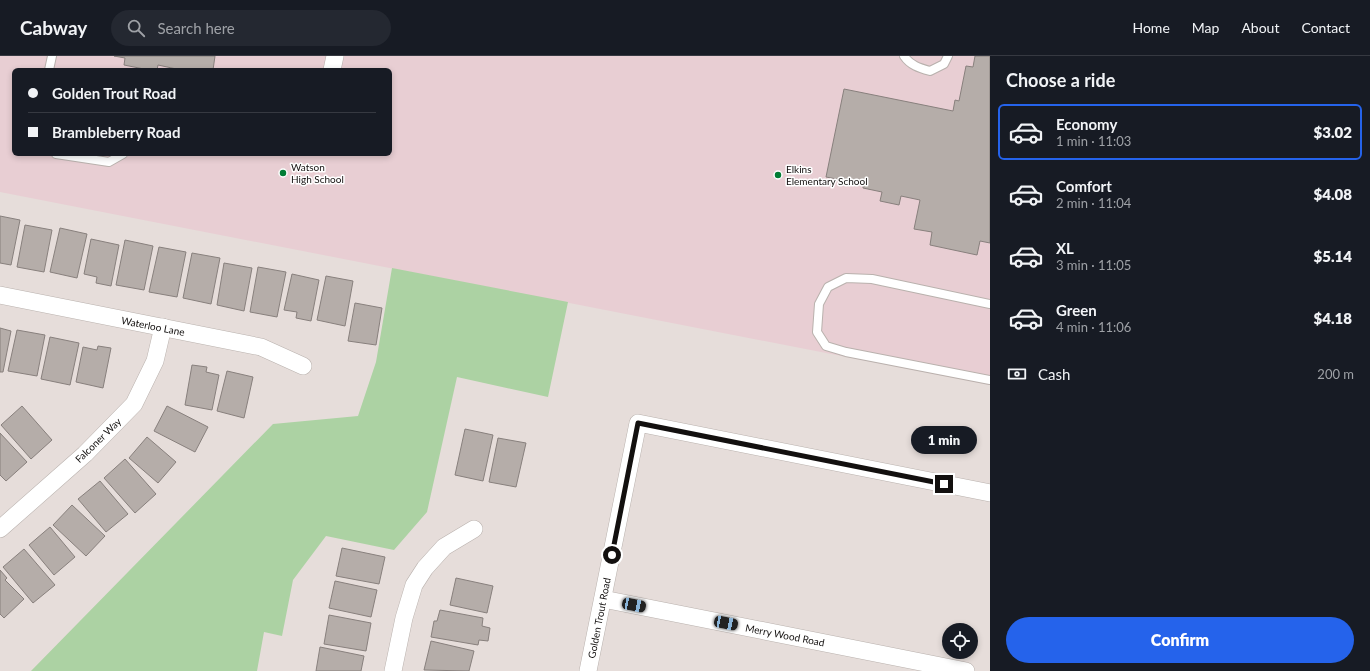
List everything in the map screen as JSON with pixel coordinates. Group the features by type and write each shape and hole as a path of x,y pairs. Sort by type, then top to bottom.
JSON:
{"street":[{"path":"332,68 335,56"},
{"name":"Waterloo Lane","path":"0,295 261,347 303,366"},
{"name":"Falconer Way","path":"0,529 85,454 134,404 155,361 163,328"},
{"name":"Golden Trout Road","path":"588,671 638,423 990,493"},
{"path":"394,671 404,618 414,585 425,568 444,547 474,529"},
{"name":"Merry Wood Road","path":"603,599 939,668 966,671"}],"lane":[{"path":"49,68 52,56"},
{"path":"904,56 918,68 930,71 944,64 948,56"},
{"path":"69,156 109,162 120,156"},
{"path":"990,304 872,279 846,278 828,287 819,304 817,332 826,346 846,352 990,380"}],"shaded area":[{"name":"Elkins Elementary School","path":"0,56 990,56 990,385 0,192"}],"green space":[{"path":"392,268 568,302 548,397 457,377 427,512 394,550 326,536 293,580 282,636 264,632 257,671 31,671 273,424 358,416 376,362"}],"building":[{"path":"114,56 215,56 213,68 172,68 158,65 157,68 139,68 124,65 125,58"},
{"path":"975,56 990,56 990,243 980,241 977,255 930,245 932,232 914,229 920,200 901,196 899,205 880,201 882,192 863,188 863,184 826,177 844,89 953,111 955,100 959,101 966,66 973,67"},
{"path":"0,216 20,220 11,265 0,263"},
{"path":"25,225 52,230 44,272 17,267"},
{"path":"60,228 87,234 77,278 50,272"},
{"path":"91,239 119,245 111,286 96,283 97,277 84,274"},
{"path":"125,240 153,246 144,290 116,285"},
{"path":"159,247 186,252 177,297 149,292"},
{"path":"192,253 220,258 211,304 183,298"},
{"path":"224,263 252,268 244,311 217,305"},
{"path":"258,267 286,272 277,317 250,312"},
{"path":"292,274 319,280 311,321 296,318 297,312 284,310"},
{"path":"326,276 353,281 345,326 317,320"},
{"path":"355,303 382,308 376,345 348,341"},
{"path":"0,328 11,331 3,372 0,372"},
{"path":"17,330 45,335 37,376 8,371"},
{"path":"50,337 79,343 70,385 41,379"},
{"path":"98,346 111,348 103,388 76,382 83,347 97,350"},
{"path":"192,365 207,367 206,372 219,375 212,410 185,405"},
{"path":"227,371 253,377 244,418 217,411"},
{"path":"22,406 52,440 31,459 1,425"},
{"path":"167,406 208,427 195,452 154,431"},
{"path":"465,429 493,435 483,481 455,475"},
{"path":"0,433 27,462 6,481 0,475"},
{"path":"147,437 176,462 158,483 129,458"},
{"path":"498,438 526,443 516,487 489,482"},
{"path":"125,459 156,494 135,513 104,478"},
{"path":"100,481 128,514 106,532 78,499"},
{"path":"72,505 105,536 86,556 53,525"},
{"path":"50,527 75,557 54,575 29,545"},
{"path":"342,548 385,557 379,584 336,576"},
{"path":"24,549 55,585 33,603 3,567"},
{"path":"0,570 7,578 5,580 24,599 4,618 0,614"},
{"path":"456,578 493,586 487,613 450,605"},
{"path":"335,581 377,590 371,617 329,608"},
{"path":"440,610 483,618 482,626 490,628 488,641 479,640 478,645 431,637 434,621 437,621"},
{"path":"329,615 371,623 366,651 324,644"},
{"path":"431,641 474,651 469,671 424,670"},
{"path":"320,647 364,656 361,671 316,671"}],"place":[{"name":"Watson High School","path":"283,173"},
{"name":"Elkins Elementary School","path":"778,175"}],"route":[{"path":"612,555 638,423 944,484"}]}
